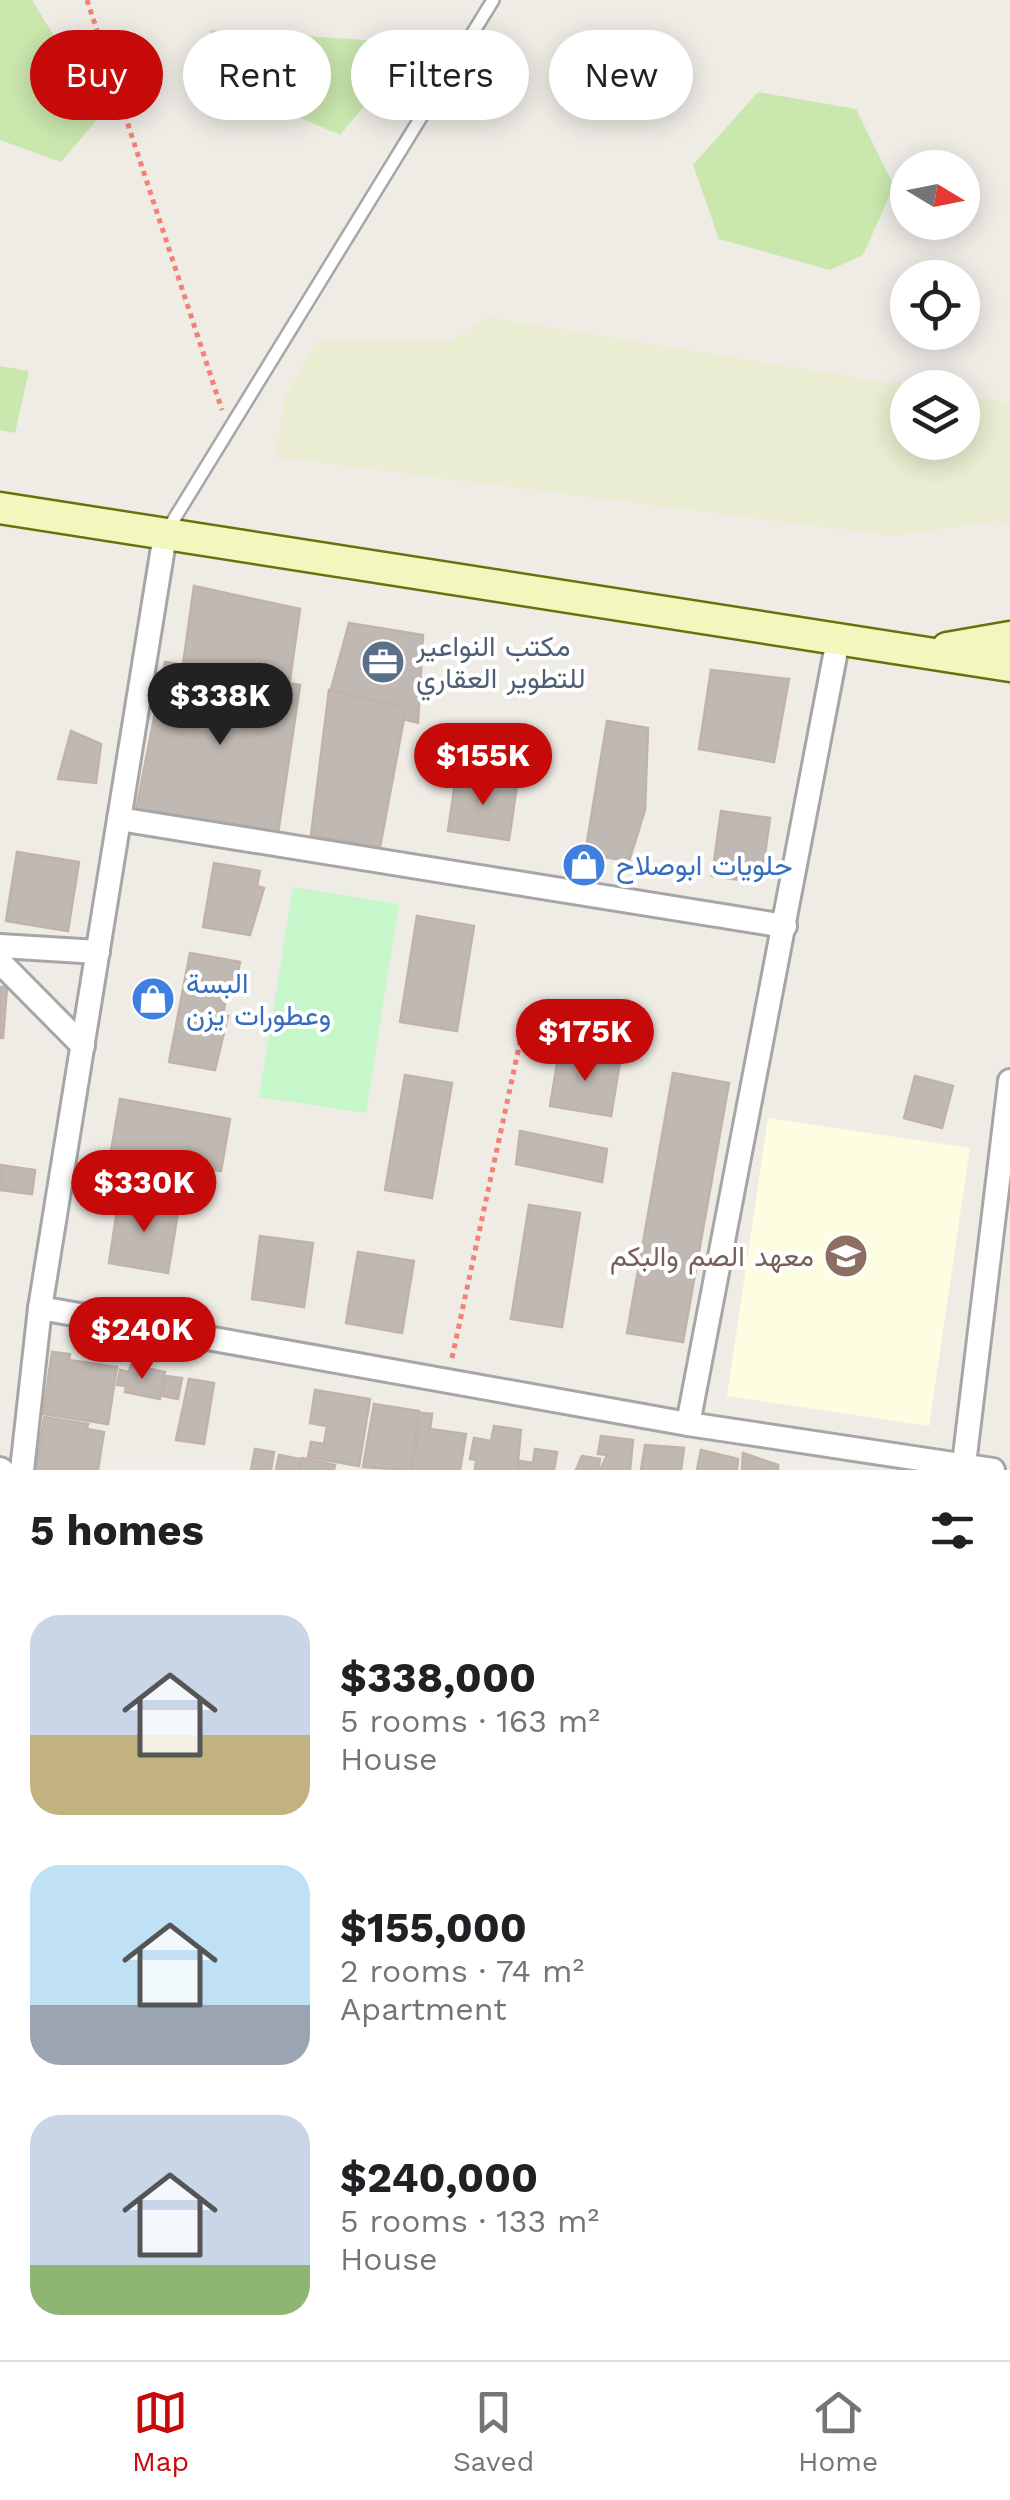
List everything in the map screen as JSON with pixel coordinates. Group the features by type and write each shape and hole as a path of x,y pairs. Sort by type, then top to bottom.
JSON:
{"street":[{"path":"0,508 1010,666"},
{"path":"22,1470 40,1308 165,535"},
{"path":"919,653 1010,638"},
{"path":"688,1424 838,640"},
{"path":"119,819 785,926"},
{"path":"0,946 98,952"},
{"path":"0,962 83,1046"},
{"path":"964,1464 1010,1081"},
{"path":"40,1308 688,1424 994,1470"}],"lane":[{"path":"165,535 493,0"}],"path":[{"path":"86,0 226,420"},
{"path":"447,1381 524,1019"}],"shaded area":[{"path":"487,317 890,383 890,460 980,460 980,398 1010,403 1010,524 997,521 894,536 276,457 284,399 317,341 449,342"},
{"path":"768,1118 970,1148 929,1426 727,1396"}],"green space":[{"path":"0,0 32,0 50,30 30,30 30,120 97,120 61,162 0,140"},
{"path":"331,38 351,39 353,120 340,135 305,120 331,120"},
{"path":"758,92 856,109 890,178 890,195 863,255 830,270 719,239 693,165"},
{"path":"0,366 29,371 15,433 0,430"},
{"path":"293,887 399,904 366,1113 259,1097"}],"building":[{"path":"194,586 300,609 287,701 180,686"},
{"path":"349,623 423,635 418,723 328,700"},
{"path":"165,662 300,685 278,834 136,810"},
{"path":"711,670 789,679 774,762 699,749"},
{"path":"329,690 406,708 380,847 311,835"},
{"path":"607,721 648,728 645,810 629,861 585,854"},
{"path":"71,731 101,744 96,783 58,779"},
{"path":"456,776 517,785 509,840 448,831"},
{"path":"721,811 770,818 761,883 712,876"},
{"path":"17,852 79,862 68,931 6,921"},
{"path":"214,863 260,871 257,886 264,888 250,935 203,927"},
{"path":"417,916 474,926 457,1031 400,1022"},
{"path":"190,953 240,962 235,988 228,987 223,1015 228,1016 215,1070 169,1062"},
{"path":"0,987 7,987 3,1038 0,1038"},
{"path":"559,1052 620,1062 611,1116 550,1106"},
{"path":"673,1073 729,1083 683,1342 627,1333"},
{"path":"405,1075 452,1083 432,1198 385,1190"},
{"path":"915,1076 953,1086 942,1128 904,1118"},
{"path":"120,1099 230,1119 221,1171 111,1151"},
{"path":"520,1131 607,1149 602,1182 516,1164"},
{"path":"0,1165 35,1170 32,1194 0,1190"},
{"path":"119,1197 179,1207 168,1273 109,1263"},
{"path":"529,1205 580,1213 562,1327 511,1319"},
{"path":"260,1236 313,1243 304,1307 252,1299"},
{"path":"358,1252 414,1261 402,1333 346,1323"},
{"path":"52,1352 70,1354 69,1360 117,1367 108,1424 43,1414"},
{"path":"131,1365 165,1372 160,1399 125,1392 126,1386 117,1385 120,1370 129,1372"},
{"path":"166,1376 182,1378 178,1399 163,1396"},
{"path":"189,1379 214,1383 204,1444 176,1440"},
{"path":"315,1390 370,1399 359,1466 308,1457 311,1442 324,1444 327,1426 310,1423"},
{"path":"374,1404 419,1411 410,1470 363,1467"},
{"path":"421,1413 432,1414 430,1429 466,1434 460,1470 412,1470"},
{"path":"44,1417 88,1424 87,1429 104,1432 98,1470 36,1470"},
{"path":"494,1426 521,1430 517,1470 475,1470 476,1460 470,1459 474,1438 491,1441"},
{"path":"601,1436 633,1440 630,1470 600,1470 607,1455 598,1454"},
{"path":"645,1445 684,1448 681,1470 641,1470"},
{"path":"255,1449 274,1452 271,1470 251,1470"},
{"path":"535,1449 557,1452 554,1470 519,1470 520,1461 533,1463"},
{"path":"701,1450 738,1459 737,1470 697,1470"},
{"path":"743,1453 778,1465 778,1470 742,1470"},
{"path":"279,1455 300,1459 298,1470 276,1470"},
{"path":"582,1456 600,1459 598,1470 576,1470"},
{"path":"302,1458 335,1465 334,1470 300,1470"}],"place":[{"name":"مكتب النواعير للتطوير العقاري","path":"383,662"},
{"name":"حلويات ابوصلاح","path":"584,865"},
{"name":"البسة وعطورات يزن","path":"153,999"},
{"name":"معهد الصم والبكم","path":"846,1256"}]}
